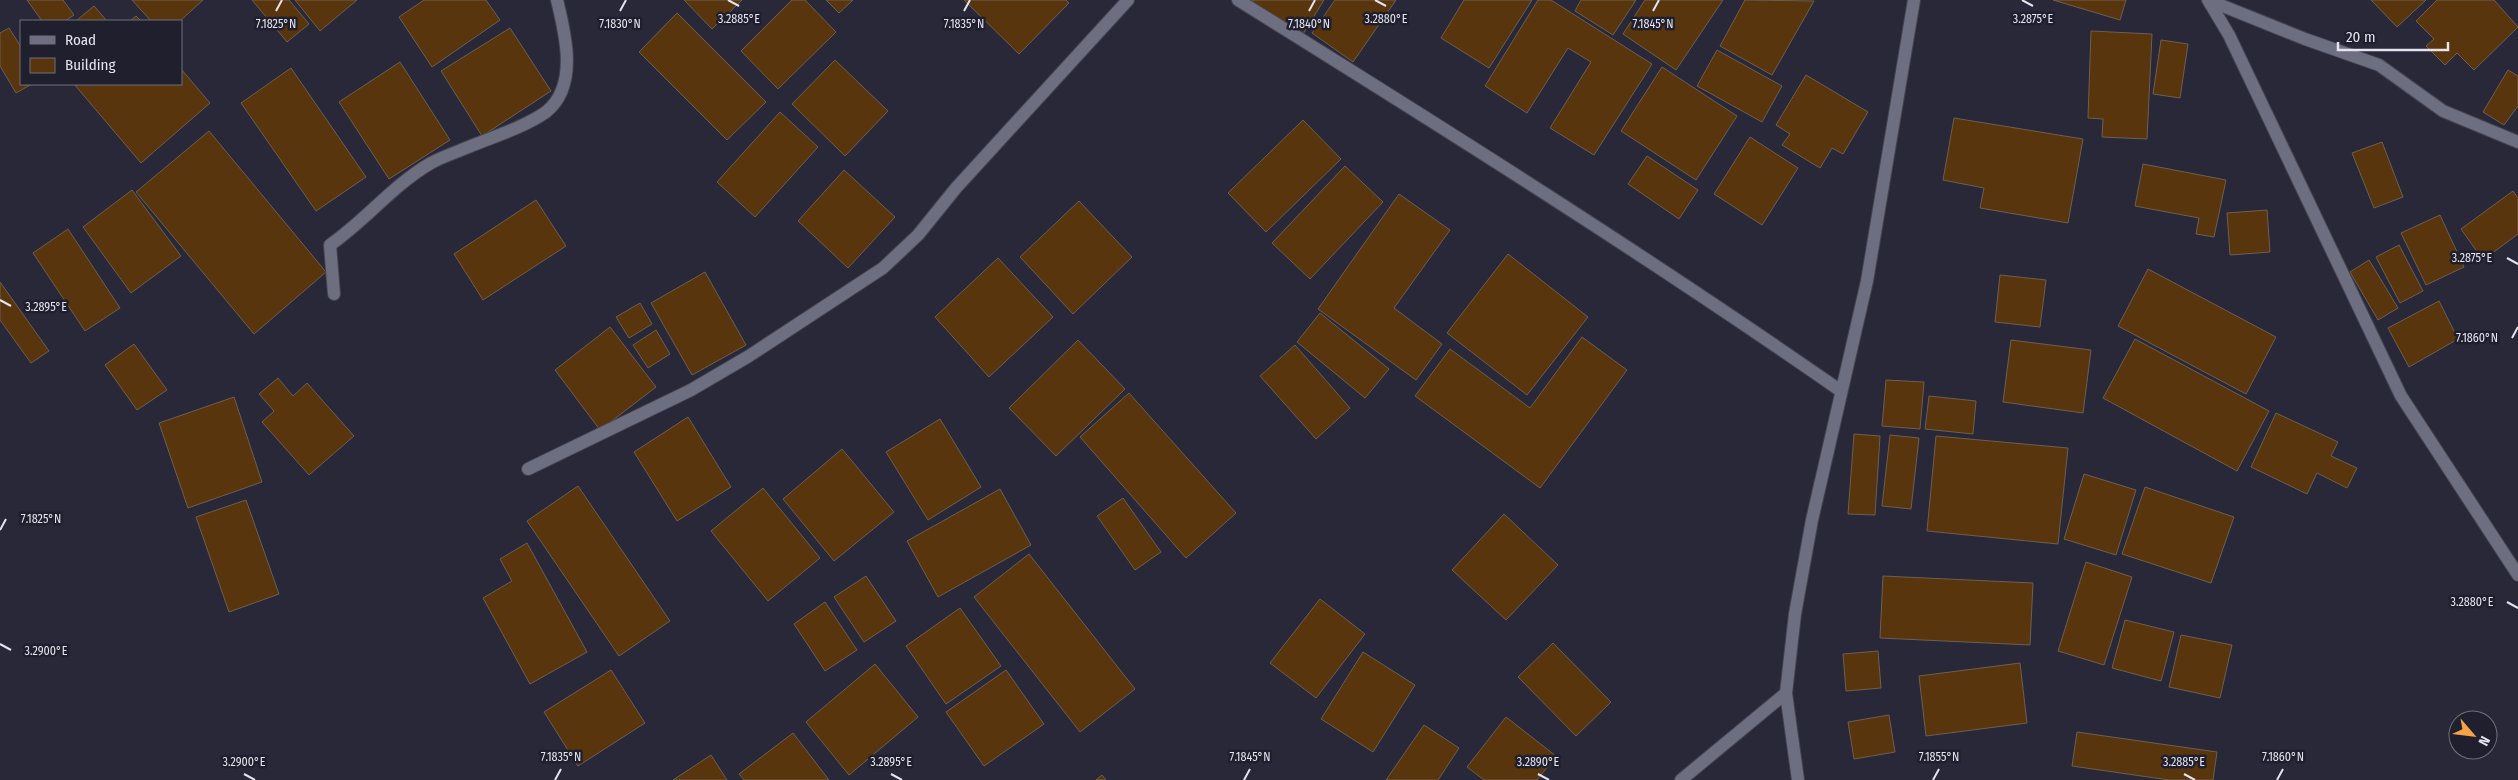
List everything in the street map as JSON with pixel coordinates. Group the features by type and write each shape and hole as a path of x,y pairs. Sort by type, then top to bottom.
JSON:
{"street":[{"path":"334,294 330,245 354,228 403,182 432,163 523,124 546,111 556,100 565,80 566,58 564,30 557,0"},
{"path":"528,468 692,390 749,356 883,268 918,235 956,188 1128,0"},
{"path":"1238,0 1527,180 1751,329 1841,392"},
{"path":"1798,780 1786,693 1795,614 1810,530 1867,281 1914,0"},
{"path":"2208,0 2305,39 2379,65 2443,111 2518,142"},
{"path":"2208,0 2229,35 2401,396 2518,575"},
{"path":"1681,780 1786,693"}],"building":[{"path":"27,0 63,0 74,15 66,20 41,20"},
{"path":"132,0 203,0 181,20 150,20"},
{"path":"252,0 289,0 309,24 287,42"},
{"path":"295,0 357,0 320,31"},
{"path":"424,0 486,0 500,20 432,67 399,17"},
{"path":"684,0 742,0 712,29"},
{"path":"792,0 805,0 836,32 778,89 741,51"},
{"path":"826,0 853,0 839,13"},
{"path":"964,0 1066,0 1069,3 1019,54"},
{"path":"1253,0 1324,0 1303,34 1251,2"},
{"path":"1335,0 1396,0 1353,62 1312,33"},
{"path":"1464,0 1532,0 1489,68 1441,38"},
{"path":"1538,0 1551,0 1652,64 1594,155 1550,128 1591,62 1568,48 1527,113 1485,86"},
{"path":"1581,0 1636,0 1613,35 1575,11"},
{"path":"1645,0 1723,0 1676,70 1623,34"},
{"path":"1745,0 1814,1 1772,75 1720,46"},
{"path":"2053,0 2126,0 2120,20"},
{"path":"2371,0 2426,0 2397,27"},
{"path":"2437,0 2494,0 2518,27 2474,70 2457,53 2445,65 2426,46 2434,39 2416,21"},
{"path":"94,6 106,20 77,20"},
{"path":"677,13 766,102 727,140 639,52"},
{"path":"136,16 140,20 131,20"},
{"path":"9,28 20,45 20,85 30,85 16,93 0,66 0,33"},
{"path":"510,28 551,91 482,136 441,71"},
{"path":"2091,31 2152,34 2147,139 2102,137 2103,119 2088,118"},
{"path":"2161,40 2188,44 2180,98 2153,94"},
{"path":"1717,50 1782,86 1762,122 1697,86"},
{"path":"835,60 888,111 845,156 792,104"},
{"path":"400,62 450,140 389,179 339,102"},
{"path":"1662,67 1737,116 1696,180 1621,131"},
{"path":"291,68 366,177 316,211 241,103"},
{"path":"182,70 210,103 141,163 75,85 182,85"},
{"path":"2508,70 2518,76 2518,106 2504,125 2483,112"},
{"path":"1806,75 1868,112 1843,154 1832,148 1820,168 1782,145 1790,134 1776,125"},
{"path":"780,112 818,147 755,217 717,182"},
{"path":"1954,118 2083,139 2068,223 1980,208 1984,188 1943,180"},
{"path":"1303,120 1341,159 1266,232 1228,193"},
{"path":"209,131 326,272 254,334 136,192"},
{"path":"1750,137 1798,168 1762,225 1714,194"},
{"path":"2382,142 2403,197 2374,208 2352,153"},
{"path":"1647,156 1698,190 1679,219 1628,184"},
{"path":"2143,164 2226,180 2214,237 2196,234 2199,218 2135,206"},
{"path":"1345,166 1383,202 1310,279 1272,243"},
{"path":"844,170 895,217 848,268 798,221"},
{"path":"132,190 181,256 131,293 83,227"},
{"path":"2513,191 2518,198 2518,234 2483,260 2461,229"},
{"path":"1399,194 1450,230 1394,308 1442,344 1416,380 1318,309"},
{"path":"536,200 566,246 483,300 454,254"},
{"path":"1079,201 1132,257 1073,314 1020,257"},
{"path":"2267,210 2270,252 2230,255 2227,213"},
{"path":"2440,215 2464,267 2426,285 2401,233"},
{"path":"68,229 120,308 85,331 33,253"},
{"path":"2399,245 2423,291 2400,303 2376,257"},
{"path":"1508,254 1588,317 1527,395 1447,333"},
{"path":"998,258 1053,317 989,377 935,317"},
{"path":"2369,260 2398,308 2378,320 2350,272"},
{"path":"2148,269 2276,337 2246,394 2118,326"},
{"path":"705,272 746,345 692,375 651,303"},
{"path":"2000,275 2046,280 2040,327 1995,322"},
{"path":"0,282 49,351 31,363 0,320"},
{"path":"2439,301 2458,339 2409,367 2388,328"},
{"path":"640,303 652,324 629,338 616,317"},
{"path":"1320,313 1389,369 1365,398 1297,342"},
{"path":"610,327 656,387 600,430 555,370"},
{"path":"656,330 670,354 648,368 633,345"},
{"path":"1582,337 1627,370 1540,488 1415,396 1450,349 1530,408"},
{"path":"2135,339 2269,411 2237,471 2103,398"},
{"path":"1078,340 1125,389 1056,456 1009,408"},
{"path":"2011,340 2091,350 2083,413 2003,402"},
{"path":"134,344 167,390 137,410 105,365"},
{"path":"1295,345 1350,408 1316,439 1260,376"},
{"path":"278,378 293,396 307,383 354,436 309,475 262,422 274,411 259,394"},
{"path":"1886,380 1924,382 1920,429 1882,426"},
{"path":"1129,393 1236,513 1186,558 1080,437"},
{"path":"1929,396 1976,401 1973,434 1925,429"},
{"path":"234,397 262,482 188,508 159,423"},
{"path":"2276,413 2338,442 2331,456 2357,468 2347,488 2317,473 2307,494 2251,467"},
{"path":"688,417 731,487 677,521 634,452"},
{"path":"940,419 981,487 928,520 886,452"},
{"path":"1854,434 1880,436 1875,515 1848,514"},
{"path":"1890,435 1919,438 1911,509 1882,506"},
{"path":"1936,436 2068,448 2058,544 1927,531"},
{"path":"842,449 894,512 834,561 783,499"},
{"path":"2084,474 2136,490 2116,555 2064,539"},
{"path":"578,486 670,621 619,656 527,521"},
{"path":"2145,487 2234,517 2211,583 2122,554"},
{"path":"763,488 820,558 768,601 711,531"},
{"path":"1000,489 1031,545 938,597 907,541"},
{"path":"1123,498 1161,552 1135,570 1097,516"},
{"path":"246,500 279,594 229,612 196,517"},
{"path":"1504,514 1558,565 1506,620 1452,570"},
{"path":"527,543 587,652 530,684 483,598 512,581 500,559"},
{"path":"1029,554 1135,689 1080,732 974,597"},
{"path":"2086,562 2132,577 2104,665 2058,651"},
{"path":"866,576 896,621 864,642 834,597"},
{"path":"1883,576 2033,583 2030,645 1880,638"},
{"path":"1320,599 1365,634 1316,698 1270,663"},
{"path":"825,602 857,650 825,671 794,624"},
{"path":"960,608 1001,666 946,704 906,646"},
{"path":"2125,620 2174,632 2161,681 2112,668"},
{"path":"2181,635 2232,645 2220,698 2169,687"},
{"path":"1553,643 1611,702 1576,736 1518,677"},
{"path":"1878,651 1881,688 1846,691 1843,654"},
{"path":"1363,652 1415,685 1373,752 1321,719"},
{"path":"2020,663 2027,723 1926,736 1919,676"},
{"path":"875,664 918,717 849,775 806,722"},
{"path":"611,670 645,723 578,766 544,712"},
{"path":"1006,670 1044,724 984,766 946,712"},
{"path":"1889,715 1895,752 1854,759 1848,722"},
{"path":"1506,717 1556,756 1537,780 1484,780 1467,767"},
{"path":"1424,725 1459,748 1438,780 1386,780"},
{"path":"2077,732 2217,752 2213,780 2169,780 2072,766"},
{"path":"793,733 829,780 744,780 739,774"},
{"path":"711,755 727,780 673,780"},
{"path":"1102,775 1106,780 1096,780"}]}
